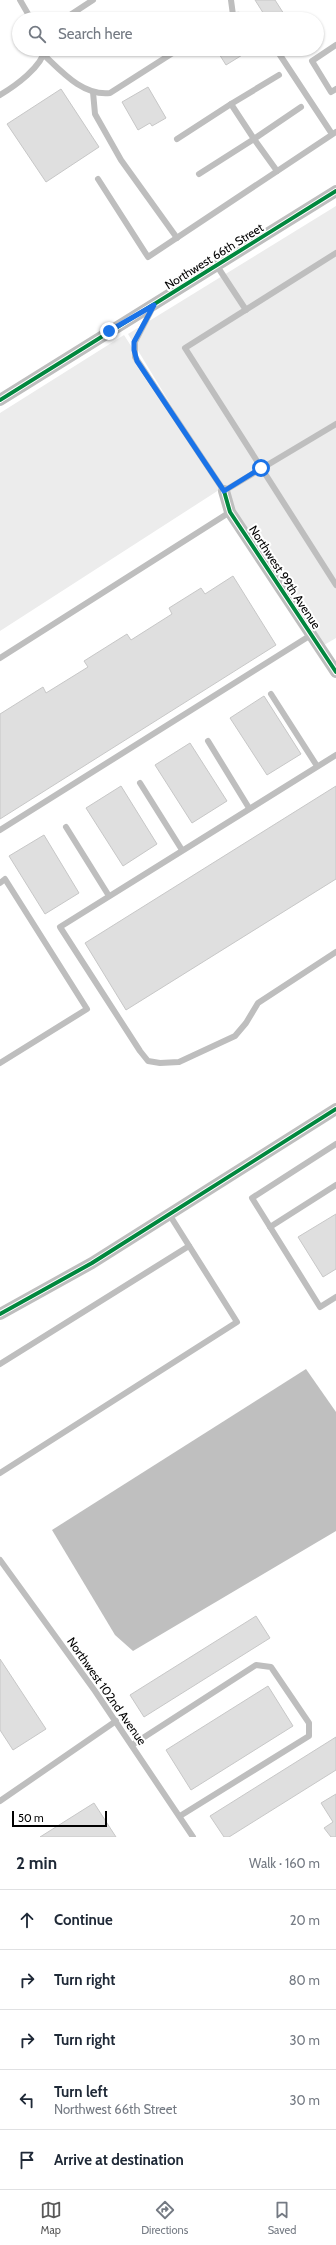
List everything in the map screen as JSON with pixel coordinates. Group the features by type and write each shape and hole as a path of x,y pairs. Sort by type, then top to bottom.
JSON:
{"street":[{"name":"Northwest 66th Street","path":"0,400 336,191"},
{"name":"Northwest 99th Avenue","path":"224,491 230,512 336,672"},
{"path":"0,1314 69,1276 336,1109"}],"lane":[{"path":"20,0 27,12"},
{"path":"75,12 93,0"},
{"path":"231,0 233,12"},
{"path":"324,52 336,45"},
{"path":"0,96 34,67 41,56"},
{"path":"48,56 64,73 98,94 110,93 168,56"},
{"path":"98,179 148,257 334,133 281,56"},
{"path":"318,56 312,60 331,92 336,89"},
{"path":"176,139 279,75"},
{"path":"93,92 95,114 114,147 177,238"},
{"path":"231,104 277,171"},
{"path":"199,174 301,108"},
{"path":"336,253 185,348 336,585"},
{"path":"217,266 246,310"},
{"path":"154,305 134,342 135,357 224,491 336,424"},
{"path":"0,658 230,512"},
{"path":"0,830 311,635"},
{"path":"271,694 317,766"},
{"path":"208,741 249,808"},
{"path":"336,755 60,927 140,1051 148,1061 160,1063 179,1062 235,1036 246,1023 258,1003 336,952"},
{"path":"140,783 182,850"},
{"path":"66,827 109,896"},
{"path":"0,883 5,879 87,1009 0,1063"},
{"path":"336,1144 252,1198 320,1307 336,1297"},
{"path":"270,1227 336,1185"},
{"path":"1,1471 237,1322 169,1214"},
{"path":"0,1364 189,1246"},
{"name":"Northwest 102nd Avenue","path":"0,1560 116,1721 194,1837"},
{"path":"132,1745 256,1665 271,1667 309,1723 309,1736 180,1816"},
{"path":"0,1801 116,1721"}],"shaded area":[{"path":"336,206 336,638 319,648 222,488 0,631 0,413 124,335 206,463 128,334"},
{"path":"306,1369 336,1412 336,1531 133,1651 115,1635 52,1530"}],"building":[{"path":"255,0 275,0 283,12 263,12"},
{"path":"220,56 241,56 226,65"},
{"path":"148,87 166,118 152,126 150,123 138,130 122,102"},
{"path":"61,89 99,147 46,182 7,124"},
{"path":"233,576 276,645 0,819 0,714 43,687 46,693 88,667 84,661 127,634 131,640 172,614 169,608 201,588 205,594"},
{"path":"264,696 301,754 267,775 230,718"},
{"path":"190,743 227,801 192,823 155,765"},
{"path":"121,786 157,844 123,866 86,808"},
{"path":"336,786 336,879 126,1010 85,943"},
{"path":"44,835 79,893 45,914 9,856"},
{"path":"336,1214 336,1269 323,1277 298,1237"},
{"path":"256,1616 270,1638 144,1717 130,1695"},
{"path":"0,1659 46,1729 13,1750 0,1730"},
{"path":"268,1686 293,1726 191,1790 166,1750"},
{"path":"336,1737 336,1770 229,1837 224,1837 210,1816"},
{"path":"336,1794 336,1837 331,1837 324,1828 333,1822 321,1803"},
{"path":"94,1803 116,1837 40,1837"}],"cycle path":[{"path":"0,400 336,191"},
{"path":"224,491 230,512 336,672"},
{"path":"0,1314 92,1263 336,1109"}],"route":[{"path":"109,331 154,305 144,328 134,342 135,357 137,361 224,491 261,468"}]}
